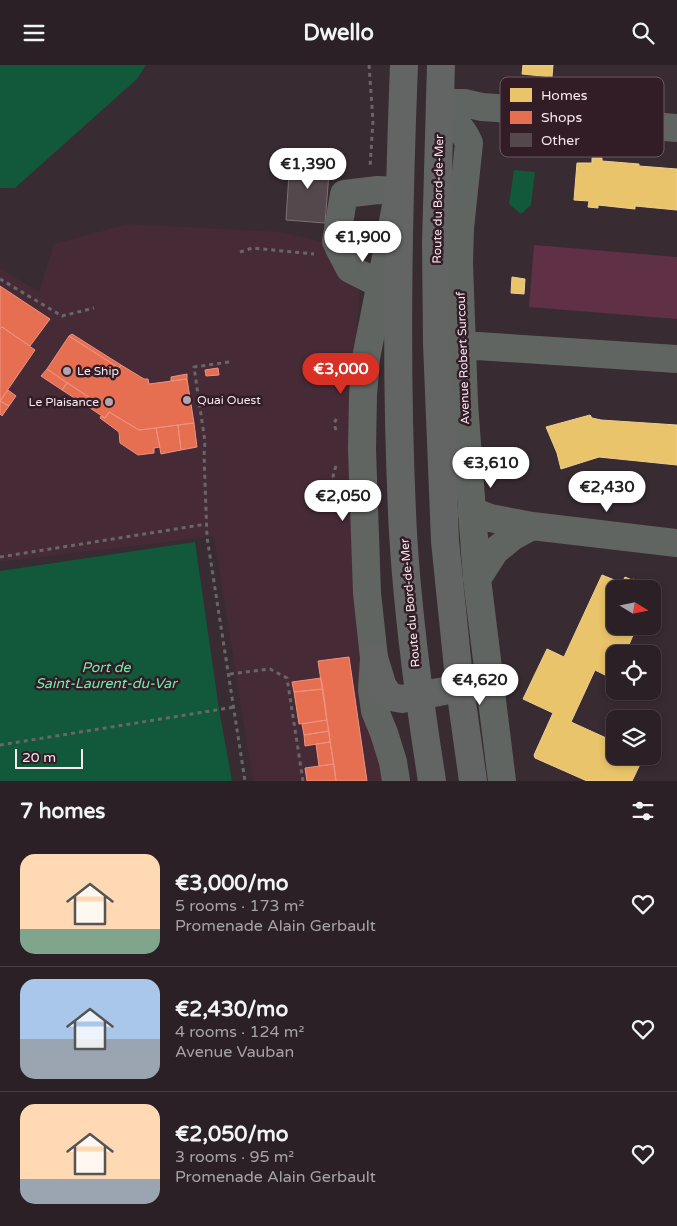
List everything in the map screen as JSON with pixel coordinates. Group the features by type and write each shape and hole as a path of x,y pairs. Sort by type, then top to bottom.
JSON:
{"main road":[{"name":"Route du Bord-de-Mer","path":"404,65 399,191 398,338 403,535 419,696 432,781"},
{"name":"Route du Bord-de-Mer","path":"441,65 436,243 439,399 446,541 460,688 473,781"},
{"path":"402,107 440,107"},
{"path":"374,658 383,687 391,697 402,699 460,688"}],"street":[{"path":"500,108 464,103 452,103 440,107 448,121 456,124 464,132 469,143 485,129 500,122"},
{"path":"664,127 677,128"},
{"name":"Avenue Robert Surcouf","path":"469,143 460,228 459,263 462,345 471,511 477,579 502,781"},
{"path":"380,284 350,269 336,241 344,194 378,190 399,191 367,351 362,395 367,593 374,658 372,690 374,711 394,762 396,781"},
{"path":"462,345 677,359"},
{"path":"471,511 532,526 677,543"},
{"path":"477,579 495,551 512,537 532,526"},
{"path":"460,688 490,682"}],"path":[{"path":"240,252 252,248 316,254"},
{"path":"0,279 62,316 94,308"},
{"path":"229,362 194,367 205,442 207,537 230,674 245,781"},
{"path":"0,557 207,524"},
{"path":"230,674 270,669 287,678 303,781"},
{"path":"0,745 235,707"}],"shaded area":[{"path":"128,224 279,232 347,247 361,269 353,383 362,559 403,781 253,781 214,536 0,562 0,268 39,292 54,244"},
{"path":"534,245 677,257 677,319 529,307"}],"water":[{"path":"0,65 146,65 137,79 15,188 0,188"},
{"path":"514,170 535,172 531,205 521,214 509,204"},
{"name":"Port de Saint-Laurent-du-Var","path":"195,542 219,709 232,781 0,781 0,571"}],"building: Homes":[{"path":"523,65 553,65 552,77 522,74"},
{"path":"592,158 602,158 602,161 639,164 639,166 677,169 677,210 635,206 635,209 598,205 598,208 588,207 589,201 574,200 577,163 592,163"},
{"path":"512,277 525,279 524,294 511,293"},
{"path":"590,415 592,418 601,420 677,425 677,465 599,457 561,469 557,453 546,427"},
{"path":"602,575 614,580 606,580 606,635 633,635 629,645 606,645 606,676 595,670 571,722 606,738 606,765 640,765 632,781 587,781 535,758 534,755 553,713 523,699 547,649 564,657"}],"building: Shops":[{"path":"0,286 50,319 30,346 2,327 0,329"},
{"path":"2,327 35,350 0,401 0,329"},
{"path":"72,334 121,365 119,368 69,336"},
{"path":"69,336 119,368 121,365 144,379 148,379 149,384 187,379 194,423 139,430 109,412 105,418 87,406 92,399 47,369"},
{"path":"218,368 219,375 206,376 205,370"},
{"path":"47,369 67,383 62,390 41,376"},
{"path":"187,374 187,379 171,381 171,377"},
{"path":"67,383 92,399 87,406 62,390"},
{"path":"8,390 16,396 9,406 0,401"},
{"path":"0,401 9,406 2,416 0,414"},
{"path":"109,412 139,430 156,428 160,447 154,448 154,453 138,455 120,443 119,432 100,418 101,416 105,418"},
{"path":"194,423 197,447 181,450 178,425"},
{"path":"178,425 181,450 161,454 156,428"},
{"path":"349,657 367,781 336,781 318,661"},
{"path":"321,678 323,689 294,692 292,682"},
{"path":"323,689 327,720 299,724 294,692"},
{"path":"327,720 329,731 304,735 302,724"},
{"path":"329,731 330,742 305,746 304,735"},
{"path":"330,742 334,764 319,766 316,744"},
{"path":"334,764 336,781 307,781 305,768"}],"building: Other":[{"path":"290,158 330,161 325,223 286,220"}],"place":[{"name":"Le Ship","path":"67,371"},
{"name":"Quai Ouest","path":"187,400"},
{"name":"Le Plaisance","path":"109,402"}]}
